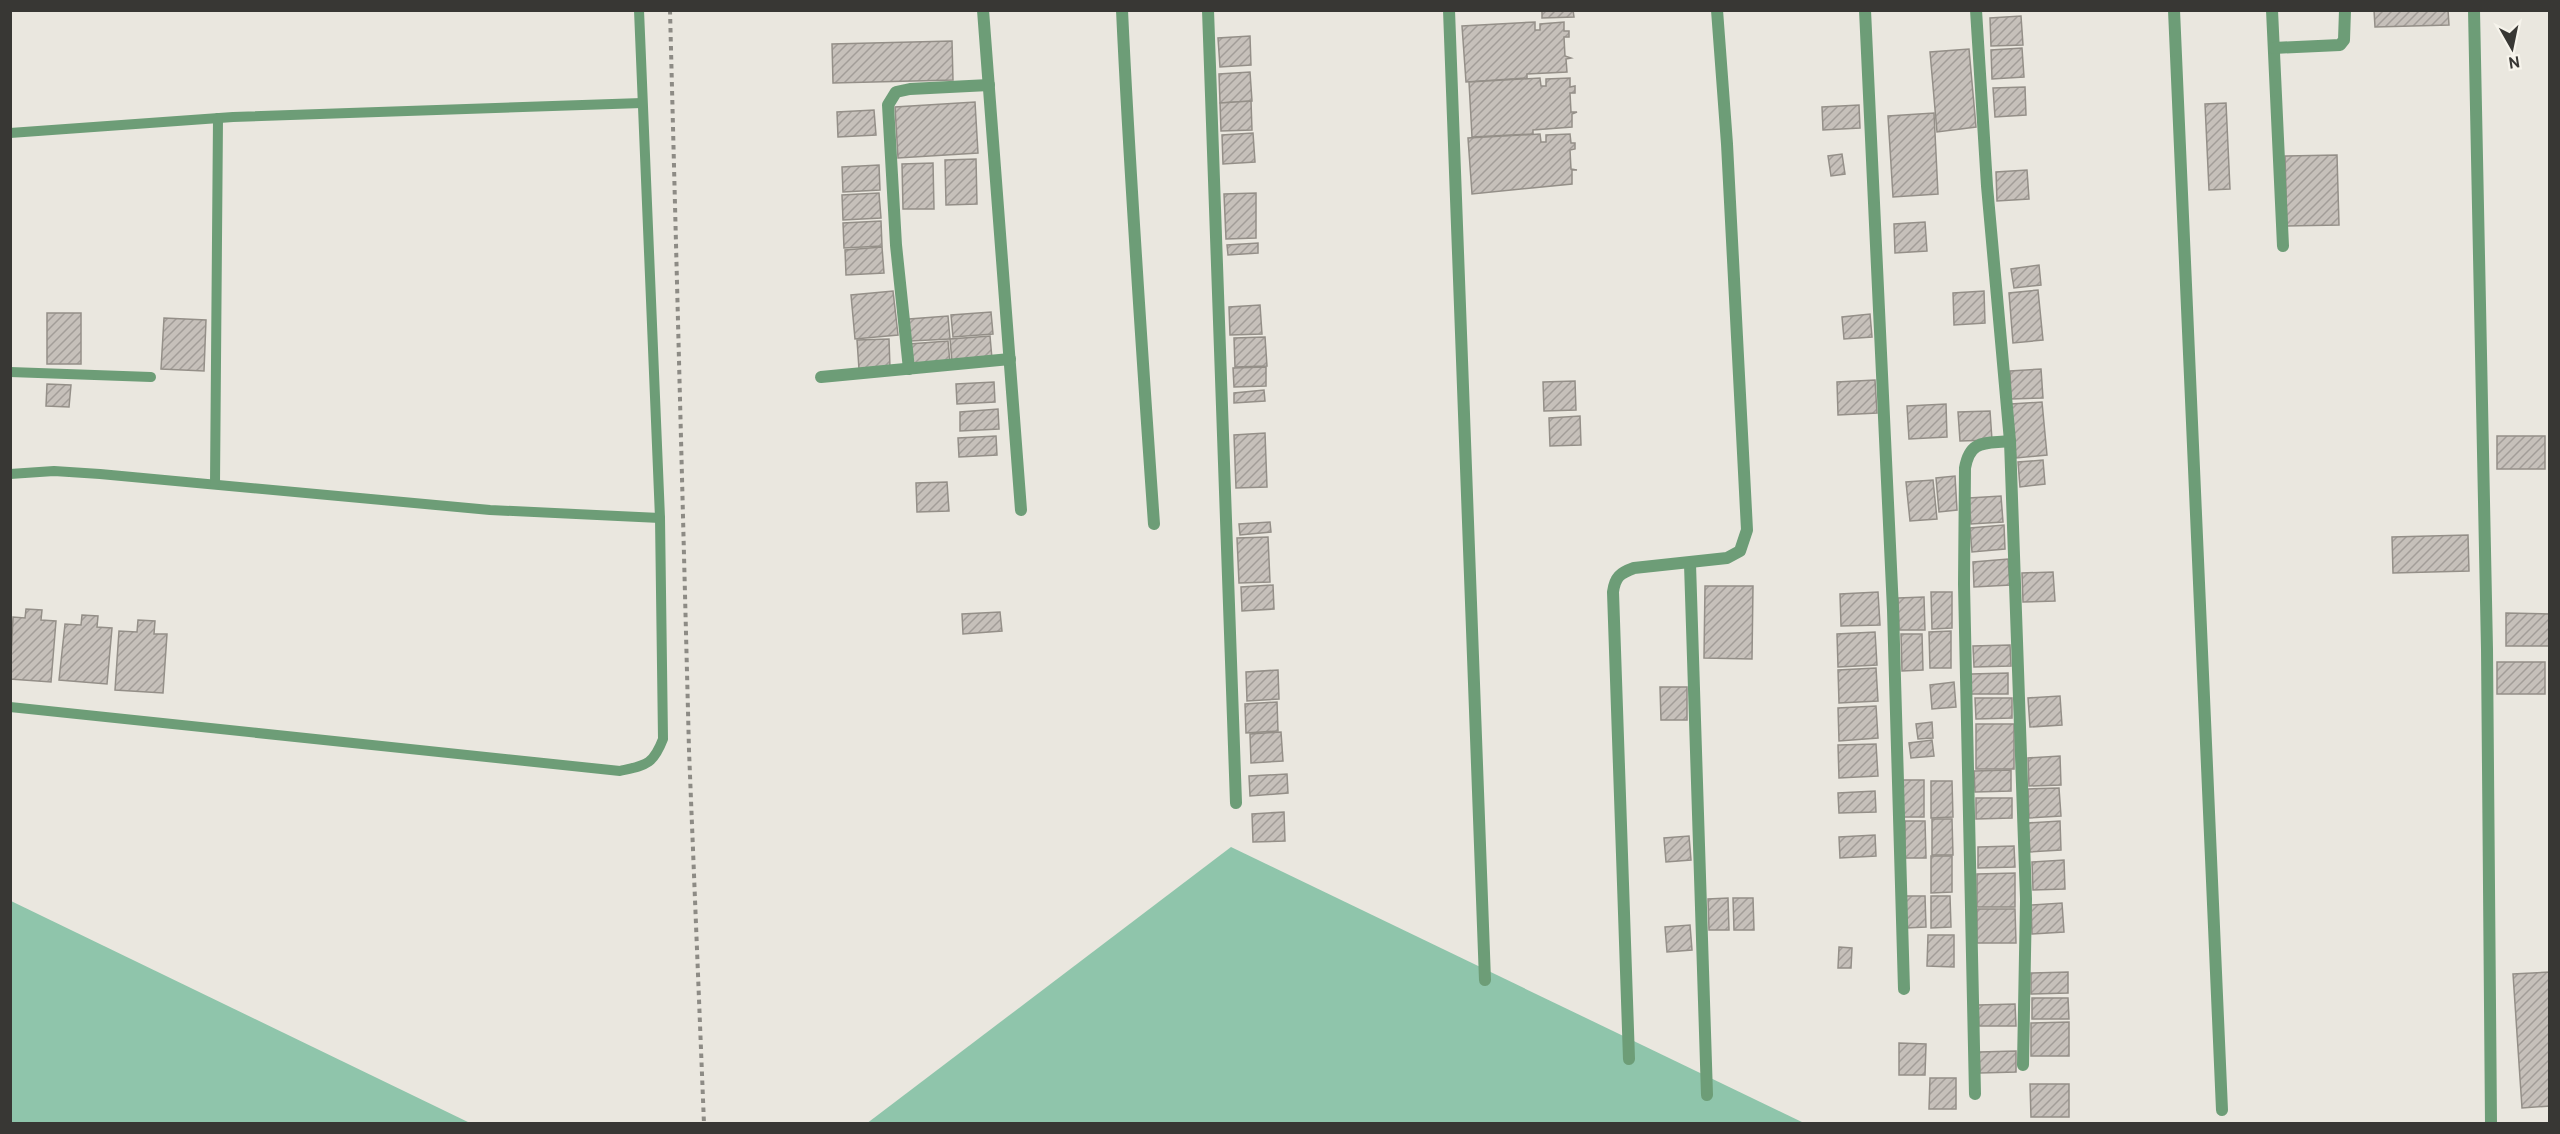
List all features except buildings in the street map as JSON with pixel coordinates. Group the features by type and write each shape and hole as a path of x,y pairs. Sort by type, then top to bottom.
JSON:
{"street":[{"path":"983,10 1021,510"},
{"path":"1122,10 1133,233 1149,423 1154,524"},
{"path":"1208,10 1236,803"},
{"path":"1449,10 1485,980"},
{"path":"1629,1059 1613,592 1615,580 1621,573 1634,568 1690,564 1727,558 1740,551 1747,530 1717,10"},
{"path":"1865,10 1893,609 1904,989"},
{"path":"1976,10 1987,186 2010,441 2026,899 2023,1065"},
{"path":"2174,10 2222,1110"},
{"path":"2272,10 2283,246"},
{"path":"2274,48 2340,45 2344,40 2345,10"},
{"path":"2474,10 2486,613 2491,1124"},
{"path":"909,369 896,245 888,105 896,92 910,89 989,85"},
{"path":"821,377 1010,360"},
{"path":"1975,1094 1964,596 1964,478 1967,454 1974,447 2010,441"},
{"path":"1690,564 1707,1095"}],"lane":[{"path":"10,707 620,771 645,766 657,756 663,739 660,518 639,10"},
{"path":"10,133 218,118 642,103"},
{"path":"215,484 218,118"},
{"path":"10,372 151,377"},
{"path":"10,474 54,471 490,510 660,518"}],"path":[{"path":"670,10 688,750 704,1124"}],"green space":[{"path":"1231,847 1804,1123 866,1124"},
{"path":"11,901 470,1123 11,1123"}]}
